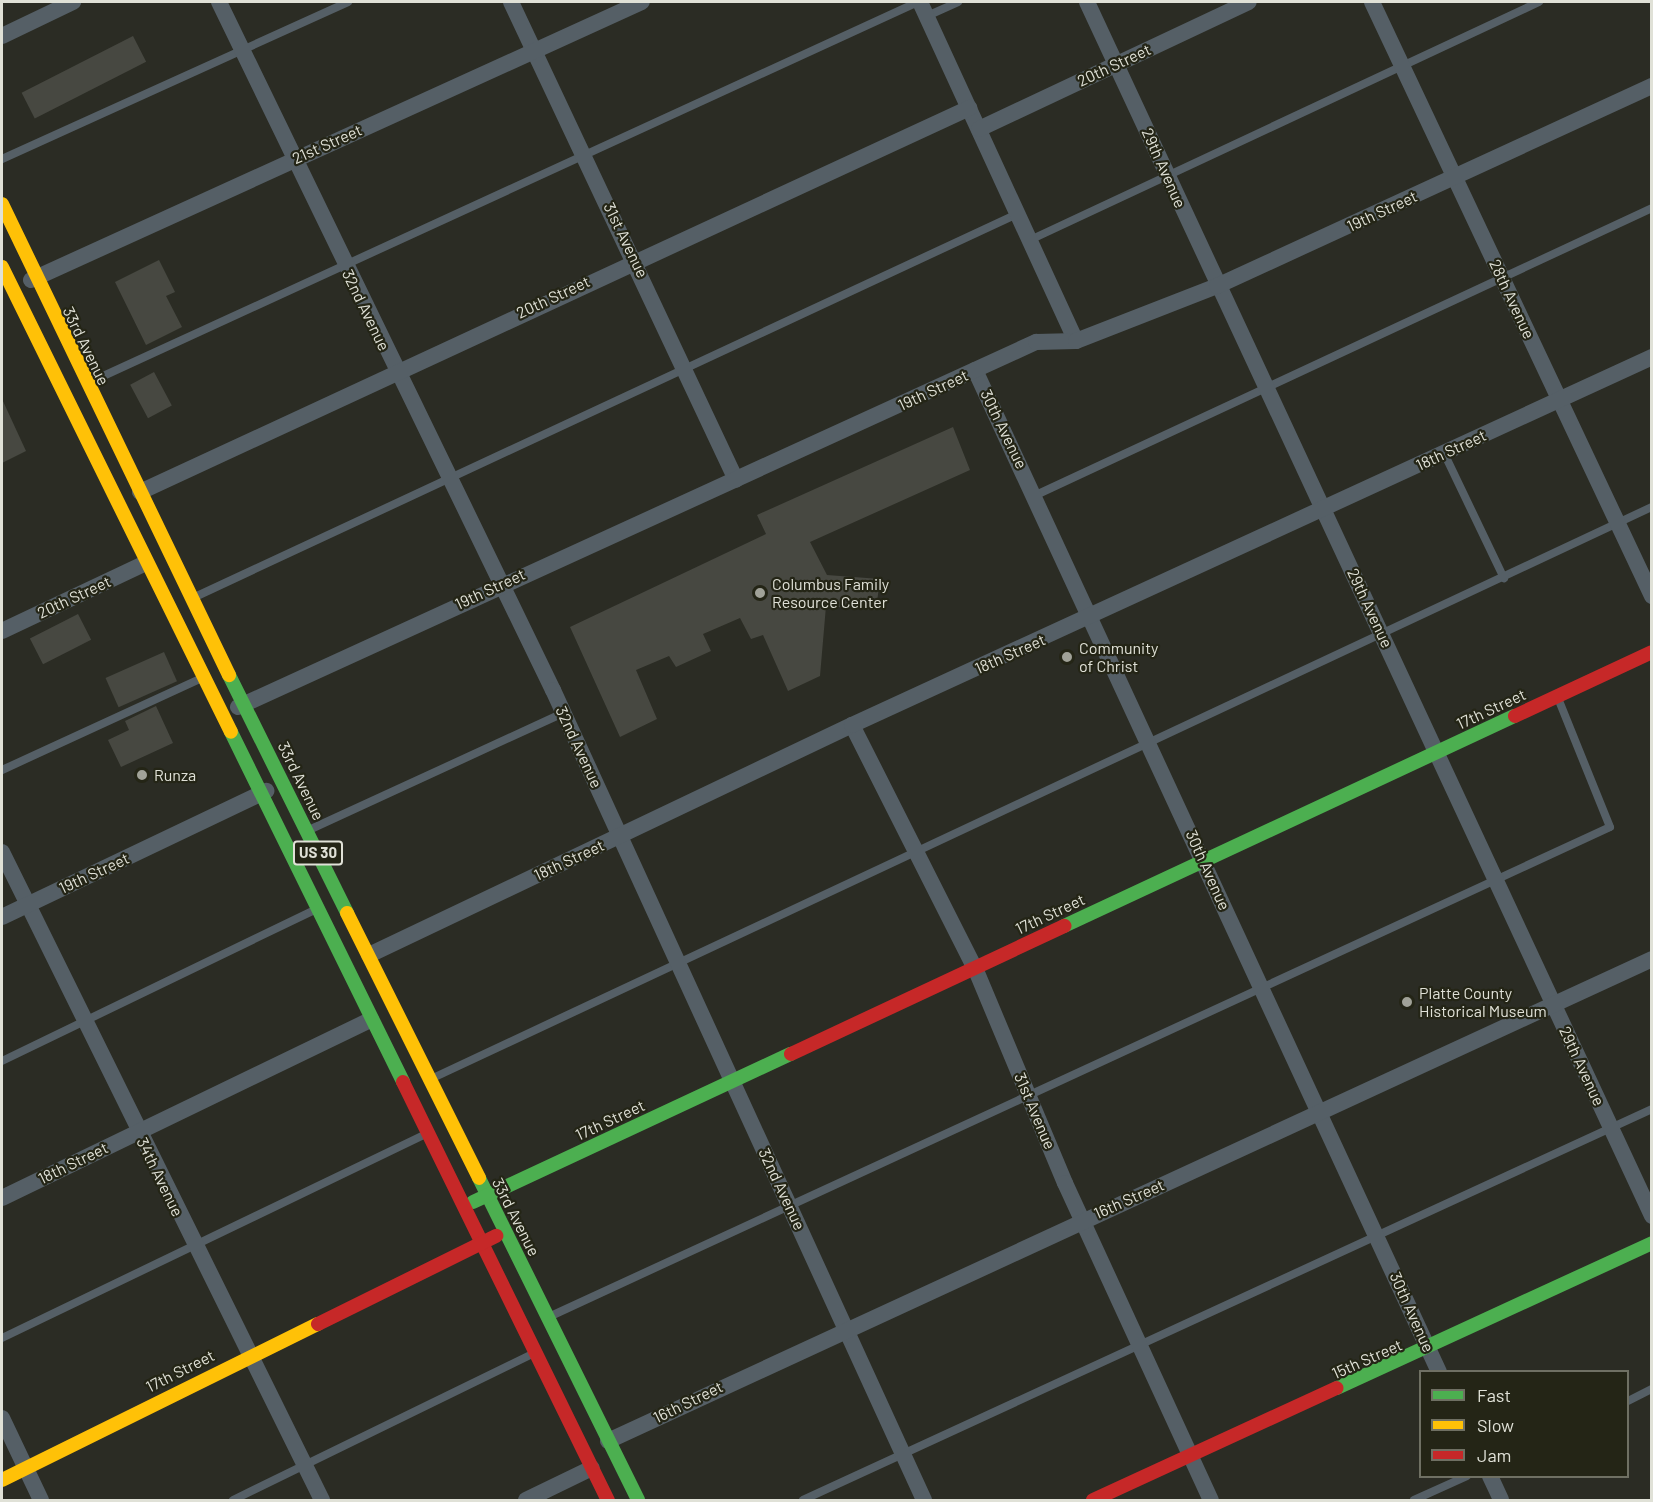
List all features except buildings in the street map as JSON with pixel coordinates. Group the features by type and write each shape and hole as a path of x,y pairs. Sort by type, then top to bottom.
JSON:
{"main road":[{"name":"33rd Avenue","path":"2,204 85,384 638,1500"},
{"name":"US 30","path":"2,267 7,291 147,563 608,1500"},
{"name":"17th Street","path":"463,1206 1652,652"},
{"name":"17th Street","path":"2,1480 248,1355 505,1231"},
{"name":"15th Street","path":"1094,1500 1428,1349 1652,1243"}],"street":[{"path":"2,36 73,2"},
{"name":"32nd Avenue","path":"219,2 293,160 564,713 847,1327 924,1500"},
{"name":"31st Avenue","path":"511,2 686,365 736,480"},
{"name":"21st Street","path":"7,291 642,2"},
{"name":"29th Avenue","path":"1087,2 1217,286 1382,634 1652,1216"},
{"name":"20th Street","path":"979,129 1249,2"},
{"name":"28th Avenue","path":"1372,2 1652,596"},
{"path":"921,6 1076,341"},
{"name":"19th Street","path":"221,716 500,584 736,480 1036,342 1076,341 1217,286 1652,86"},
{"name":"20th Street","path":"140,492 395,370 636,259 882,153 969,108"},
{"name":"18th Street","path":"369,955 852,725 1093,617 1652,357"},
{"name":"30th Avenue","path":"975,370 1093,617 1319,1114 1378,1236 1438,1370"},
{"name":"20th Street","path":"2,631 147,563"},
{"name":"31st Avenue","path":"852,725 975,968 1081,1220 1211,1500"},
{"name":"19th Street","path":"2,917 283,782"},
{"name":"34th Avenue","path":"2,852 194,1246 322,1500"},
{"name":"16th Street","path":"608,1441 847,1327 1319,1114 1652,959"},
{"name":"18th Street","path":"2,1198 371,1020"},
{"path":"2,1418 41,1500"},
{"path":"526,1500 592,1468"},
{"path":"1491,1478 1501,1500"}],"lane":[{"path":"2,159 348,2"},
{"path":"85,384 584,151 921,6 958,2"},
{"path":"1030,240 1539,2"},
{"path":"1036,495 1502,275 1652,208"},
{"path":"192,598 447,476 1017,214"},
{"path":"1444,453 1504,578"},
{"path":"429,1079 915,849 1504,578 1652,507"},
{"path":"2,770 202,677"},
{"path":"547,1317 1497,881 1610,826 1557,696"},
{"path":"308,831 564,713"},
{"path":"2,1061 316,909"},
{"path":"803,1500 1652,1109"},
{"path":"2,1338 427,1133"},
{"path":"233,1500 305,1467 534,1352"},
{"path":"1629,1400 1652,1389"},
{"path":"1414,1500 1463,1478"}],"traffic: fast":[{"path":"229,675 347,913"},
{"path":"1064,926 1515,716"},
{"path":"231,732 403,1082"},
{"path":"473,1202 791,1054"},
{"path":"479,1178 638,1500"},
{"path":"1337,1388 1652,1243"}],"traffic: slow":[{"path":"2,204 229,675"},
{"path":"2,267 231,732"},
{"path":"347,913 479,1178"},
{"path":"2,1480 318,1324"}],"traffic: jam":[{"path":"1515,716 1652,652"},
{"path":"791,1054 1064,926"},
{"path":"403,1082 608,1500"},
{"path":"318,1324 496,1236"},
{"path":"1093,1500 1337,1388"}],"place":[{"name":"Columbus Family Resource Center","path":"760,593"},
{"name":"Community of Christ","path":"1067,657"},
{"name":"Runza","path":"142,775"},
{"name":"Platte County Historical Museum","path":"1407,1002"}]}
